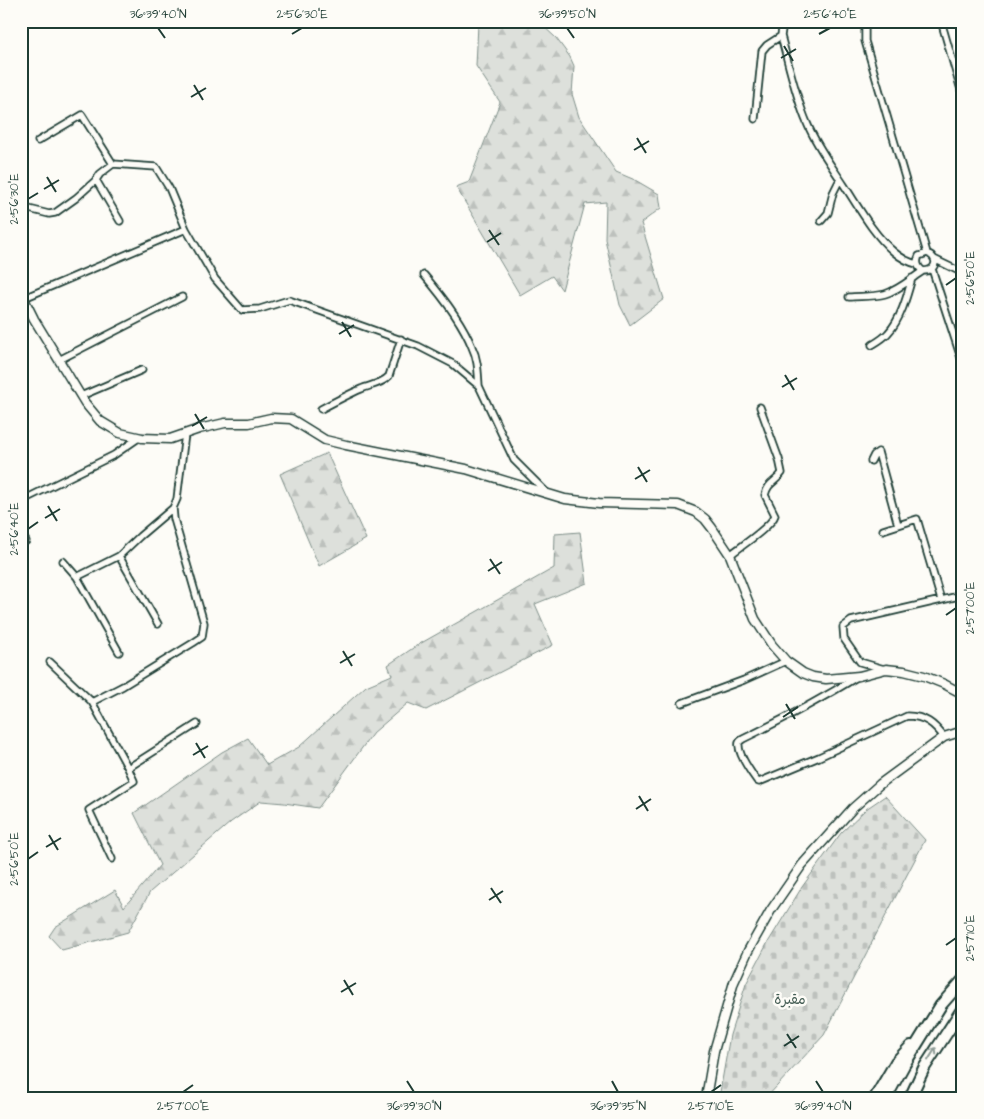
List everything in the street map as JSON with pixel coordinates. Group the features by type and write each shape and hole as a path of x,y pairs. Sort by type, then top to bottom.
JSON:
{"highway":[{"path":"886,1098 941,1005 963,980"},
{"path":"910,1098 924,1068 963,1008"},
{"path":"875,1098 896,1062 925,1030"}],"street":[{"path":"786,21 782,28 781,36 798,100 819,148 866,220 883,242 902,258 917,264 923,271"},
{"path":"865,21 865,41 927,253 934,259 963,274"},
{"path":"941,21 963,97"},
{"path":"755,119 762,51 766,45 781,36"},
{"path":"38,141 82,115 113,164"},
{"path":"21,206 49,214 55,213 76,198 113,164 156,167 169,188 186,229 215,279 242,310 260,309 289,300 418,346 453,364 479,386"},
{"path":"821,221 828,213 833,193 840,179"},
{"path":"96,180 120,221"},
{"path":"186,229 23,296 34,319 85,403 100,421 120,433 140,438 170,439 199,429 225,423 249,423 271,418 291,419 325,440 466,469 565,499 599,503 678,505 688,508 705,520 730,555 755,619 772,645 786,661 803,673 826,679 859,676 886,669"},
{"path":"917,264 919,256 927,253"},
{"path":"934,259 932,269 963,364"},
{"path":"849,297 886,294 923,271 932,269"},
{"path":"424,275 449,307 473,348 478,365 479,386 514,460 548,494"},
{"path":"872,346 886,336 893,327 901,311 912,278"},
{"path":"59,360 182,298"},
{"path":"320,408 386,379 389,376 401,339"},
{"path":"81,396 142,370"},
{"path":"730,555 763,529 775,515 765,495 766,489 782,473 779,459 760,407"},
{"path":"92,702 123,686 193,644 202,636 204,623 174,519 173,508 177,498 185,434"},
{"path":"21,501 114,455 140,438"},
{"path":"871,461 878,452 898,525"},
{"path":"77,577 119,556 173,508"},
{"path":"882,530 917,520 942,600"},
{"path":"21,534 26,541"},
{"path":"119,556 158,624"},
{"path":"63,561 77,577 119,652"},
{"path":"963,595 851,621 843,627 844,639 860,662 924,676 963,694"},
{"path":"682,703 744,680 786,661"},
{"path":"50,662 92,702 134,782 89,810 112,859"},
{"path":"859,676 824,697 739,742 738,745 742,755 757,781 759,782 819,757 907,716 930,722 944,737"},
{"path":"128,768 197,724"},
{"path":"706,1098 714,1051 734,982 748,951 771,910 802,865 853,808 880,784 944,737 963,730"}],"green space":[{"path":"479,21 540,21 570,57 574,66 572,94 579,117 616,172 635,180 659,194 661,208 641,223 664,299 630,325 620,305 605,239 606,202 585,204 562,290 552,276 520,295 456,187 469,182 500,102 476,66"},
{"path":"327,453 366,539 319,566 280,474"},
{"path":"580,532 587,583 535,604 553,645 426,710 408,703 373,733 318,808 261,801 231,822 150,892 128,932 62,950 49,936 55,927 115,890 124,907 160,865 134,813 222,752 248,738 267,765 299,747 366,686 392,675 388,665 416,646 554,568 555,534"},
{"name":"مقبرة","path":"885,796 925,840 824,1035 766,1098 719,1098 730,1035 746,984 767,944 802,887 841,833 866,809"}]}
